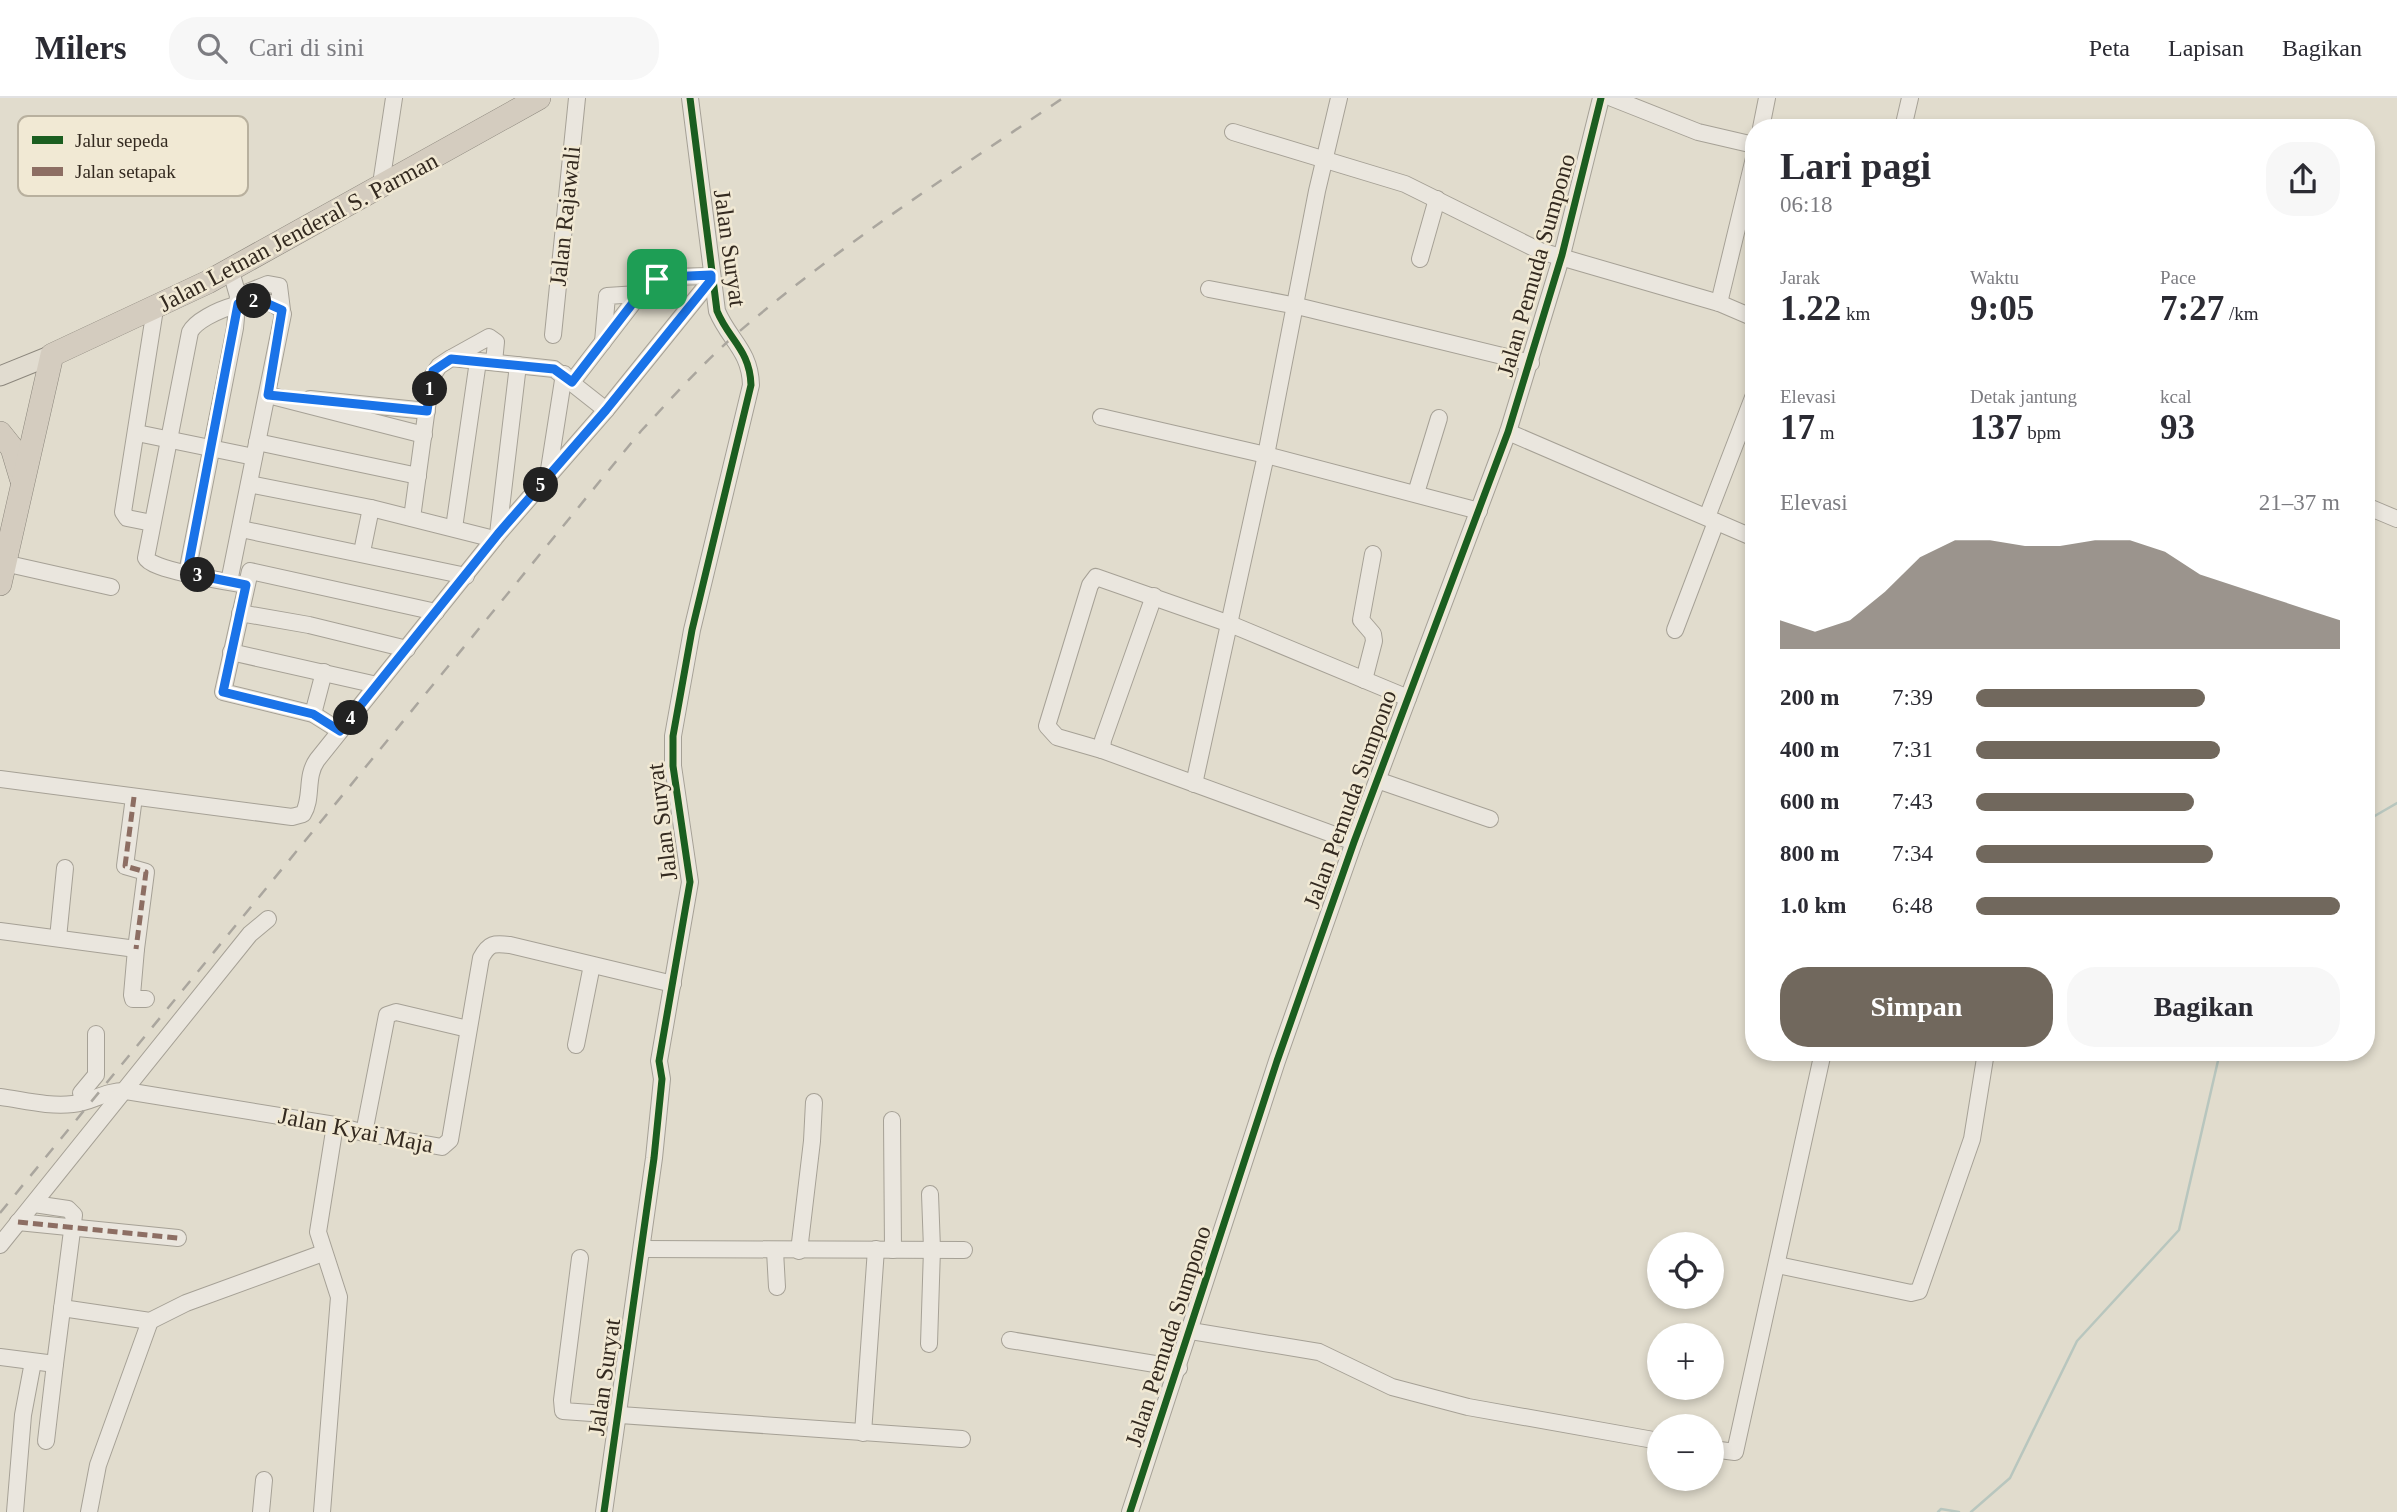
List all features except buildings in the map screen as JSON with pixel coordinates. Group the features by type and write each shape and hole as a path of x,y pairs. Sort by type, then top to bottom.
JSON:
{"highway":[{"name":"Jalan Letnan Jenderal S. Parman","path":"52,355 156,309 235,286 382,184 449,151 538,98"},
{"path":"2,574 52,355"},
{"path":"2,436 19,464 22,485"}],"main road":[{"path":"0,376 52,355"}],"street":[{"path":"382,184 394,98"},
{"name":"Jalan Rajawali","path":"553,334 577,98"},
{"name":"Jalan Suryat","path":"604,1512 642,1249 662,1079 659,1061 690,882 673,766 673,736 692,630 751,385 747,356 724,327 711,278 690,98"},
{"path":"1194,784 1297,306 1324,157 1339,98"},
{"name":"Jalan Pemuda Sumpono","path":"1130,1512 1277,1061 1354,842 1479,512 1531,363 1562,255 1601,98"},
{"path":"1612,98 1698,132 1745,143"},
{"path":"1763,119 1767,98"},
{"path":"1905,119 1910,98"},
{"path":"1233,132 1324,157 1418,188 1540,251 1562,255 1719,303 1745,314"},
{"path":"1719,303 1745,195"},
{"path":"1420,258 1437,199"},
{"path":"547,478 568,378 603,344 649,282 657,279 711,278"},
{"path":"0,779 299,816 307,805 313,766 496,537 606,410 711,278"},
{"path":"187,573 211,449 235,286"},
{"path":"340,731 313,714 223,692 240,613 239,576 241,529 282,310 279,286 235,286 190,331 146,561 187,573 239,576 436,612"},
{"path":"1209,289 1297,306 1531,363"},
{"path":"603,344 607,296 638,294"},
{"path":"152,523 127,518 123,512 156,309"},
{"path":"412,518 433,371 489,337 496,341 486,362 454,528"},
{"path":"451,359 554,369 606,410"},
{"path":"496,537 518,365"},
{"path":"268,395 424,435"},
{"path":"293,400 305,398 427,411"},
{"path":"1101,417 1266,455 1479,512"},
{"path":"1416,493 1438,418"},
{"path":"1675,630 1745,421"},
{"path":"1508,432 1745,534"},
{"path":"136,433 211,449 256,449 418,476"},
{"path":"249,484 371,508 496,537"},
{"path":"362,552 371,508"},
{"path":"2375,510 2397,519"},
{"path":"241,529 362,552 466,576"},
{"path":"1363,680 1374,641 1373,634 1360,620 1373,554"},
{"path":"2,574 111,587"},
{"path":"1354,842 1102,750 1057,737 1047,726 1090,585 1094,578 1100,577 1154,596 1230,624 1408,698"},
{"path":"1102,750 1154,596"},
{"path":"240,613 309,625 407,649"},
{"path":"231,652 377,685"},
{"path":"313,714 324,672"},
{"path":"1377,780 1490,819"},
{"path":"134,797 125,866 146,872 132,995 133,999 146,999"},
{"path":"58,938 65,868"},
{"path":"0,1245 250,934 268,919"},
{"path":"0,931 136,949"},
{"name":"Jalan Kyai Maja","path":"0,1097 58,1105 88,1100 101,1093 126,1091 446,1146 450,1140 481,958 487,947 495,943 510,945 673,984"},
{"path":"576,1045 592,965"},
{"path":"364,1133 387,1015 396,1012 468,1029"},
{"path":"88,1100 81,1093 96,1075 96,1034"},
{"path":"1724,1451 1735,1452 1821,1061"},
{"path":"1778,1265 1911,1293 1919,1291 1972,1139 1985,1061"},
{"path":"799,1251 814,1102"},
{"path":"892,1121 893,1250"},
{"path":"321,1512 339,1297 318,1232 335,1125"},
{"path":"929,1344 932,1249 930,1194"},
{"path":"34,1204 72,1211 74,1228 46,1441"},
{"path":"18,1222 178,1238"},
{"path":"642,1249 964,1250"},
{"path":"863,1433 876,1249"},
{"path":"775,1251 777,1287"},
{"path":"62,1308 149,1321 186,1303 324,1257"},
{"path":"580,1258 562,1407 568,1413 962,1439"},
{"path":"89,1512 98,1465 149,1321"},
{"path":"1191,1331 1319,1352 1392,1387 1475,1408 1647,1439"},
{"path":"1010,1340 1179,1368"},
{"path":"0,1357 55,1364"},
{"path":"15,1512 23,1415 33,1362"},
{"path":"261,1512 264,1480"}],"waterway":[{"path":"2375,816 2397,803"},
{"path":"1971,1512 2010,1478 2077,1341 2179,1230 2218,1061"},
{"path":"1938,1512 1941,1509 1959,1512"}],"railway":[{"path":"0,1213 641,431 686,382 734,336 813,272 895,212 1063,98"}],"marked path":[{"path":"134,797 125,866 146,872 136,949"},
{"path":"18,1222 178,1238"}],"cycle path":[{"path":"604,1512 654,1158 662,1079 659,1061 690,882 673,766 673,736 692,630 751,385 743,354 717,311 690,98"},
{"path":"1130,1512 1277,1061 1354,842 1508,432 1562,255 1601,98"}],"route":[{"path":"711,275 711,280 606,410 498,534 340,731 313,714 226,695 221,690 246,585 187,573 238,304 264,302 276,305 282,310 268,395 293,400 305,398 427,411 433,371 451,359 554,369 572,382 643,288 657,279 711,275"}]}
